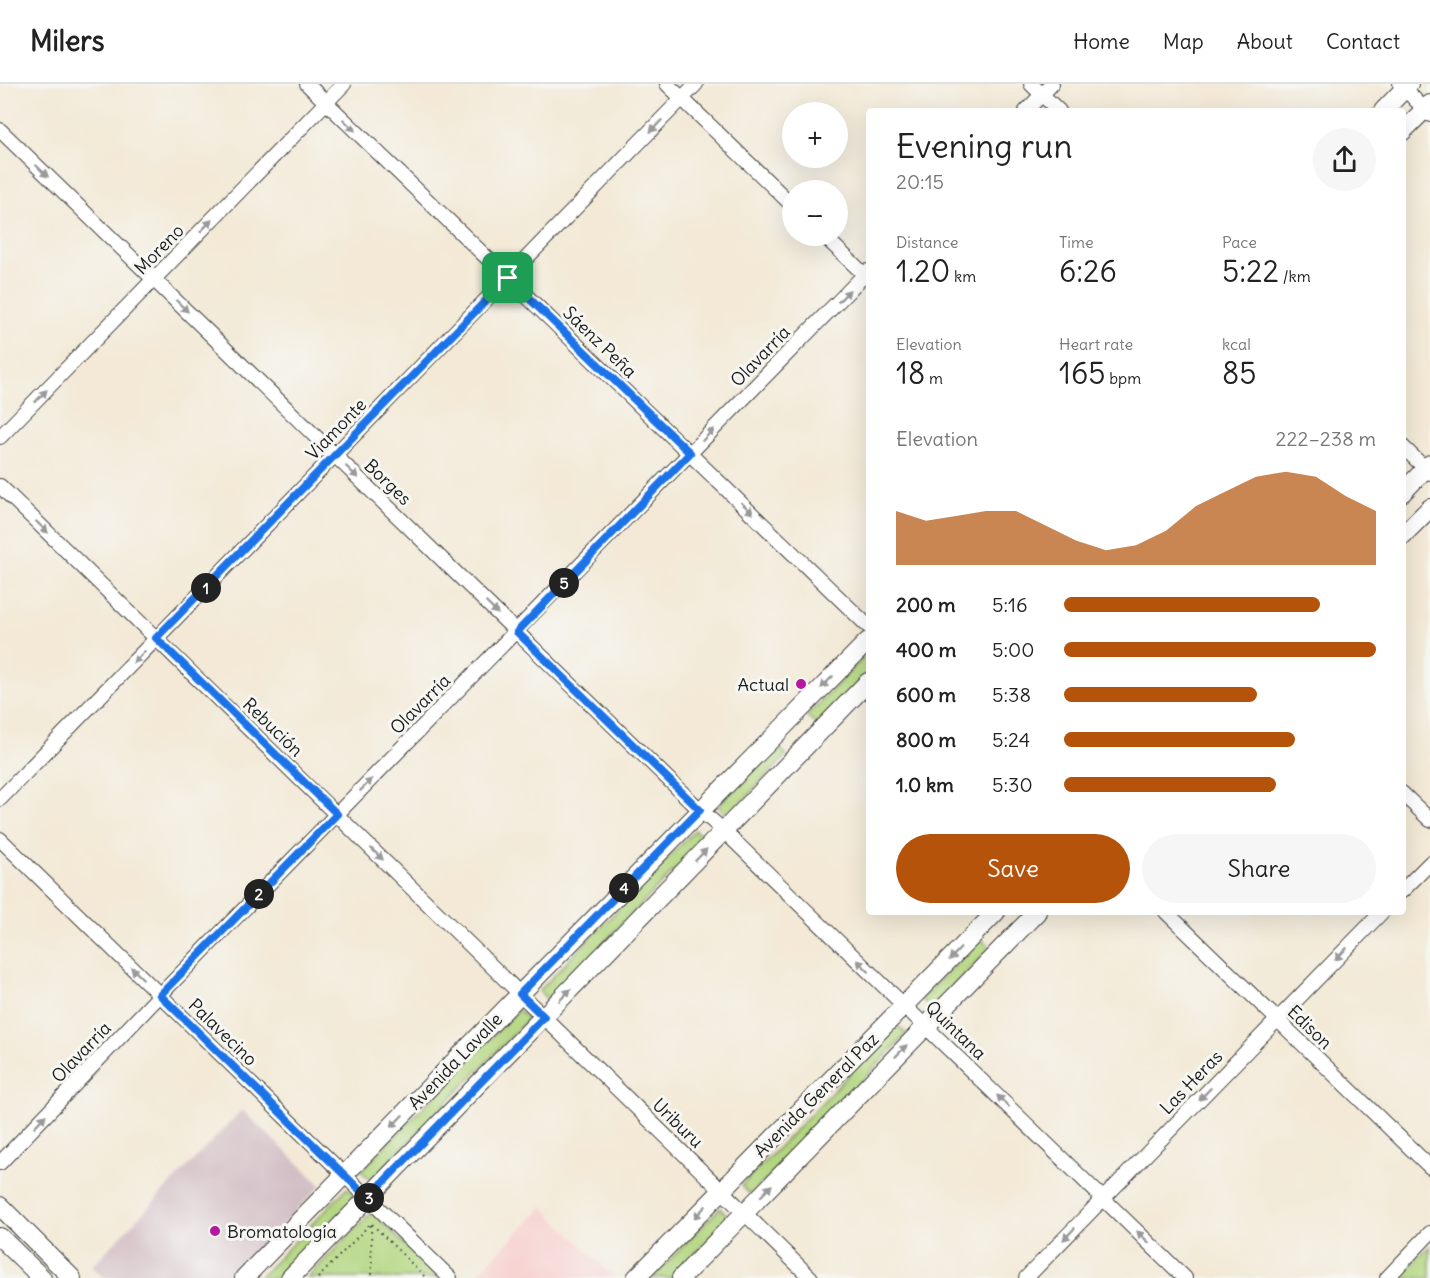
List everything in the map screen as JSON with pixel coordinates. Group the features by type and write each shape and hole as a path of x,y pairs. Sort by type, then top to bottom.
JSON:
{"main road":[{"path":"1386,108 1404,86"},
{"path":"1406,128 1428,109"},
{"path":"1406,489 1428,468"},
{"path":"1406,532 1430,508"},
{"name":"Avenida Lavalle","path":"244,1278 866,643"},
{"name":"Avenida Lavalle","path":"290,1278 866,684"},
{"name":"Avenida General Paz","path":"636,1278 993,915"},
{"name":"Avenida General Paz","path":"681,1278 1034,915"},
{"path":"0,1206 72,1278"},
{"path":"0,1237 42,1278"}],"street":[{"name":"Sáenz Peña","path":"307,84 866,624"},
{"name":"Moreno","path":"0,437 344,84"},
{"path":"667,84 782,195"},
{"name":"Viamonte","path":"0,799 696,84"},
{"path":"1031,84 1056,108"},
{"path":"1029,108 1052,84"},
{"path":"1404,86 1428,109"},
{"name":"Borges","path":"0,130 700,810"},
{"path":"835,246 866,274"},
{"name":"Olavarría","path":"0,1163 160,995 866,276"},
{"path":"1406,449 1428,468"},
{"name":"Rebución","path":"0,486 520,994"},
{"path":"1406,797 1430,820"},
{"name":"Quintana","path":"700,810 1185,1278"},
{"name":"Palavecino","path":"0,839 450,1278"},
{"path":"1406,887 1430,863"},
{"name":"Edison","path":"1169,915 1430,1167"},
{"name":"Las Heras","path":"1026,1278 1379,915"},
{"name":"Uriburu","path":"520,994 811,1278"},
{"path":"1387,1278 1430,1233"}],"path":[{"path":"368,1198 372,1278"},
{"path":"318,1278 371,1224"},
{"path":"371,1224 426,1278"}],"shaded area":[{"path":"242,1110 321,1185 231,1278 105,1278 92,1266"},
{"path":"543,1207 615,1278 473,1278"}],"green space":[{"path":"866,655 866,674 817,725 807,716"},
{"path":"777,746 787,755 728,816 718,806"},
{"path":"695,830 705,839 548,1000 539,991"},
{"path":"981,939 991,948 931,1008 921,999"},
{"path":"518,1010 528,1019 371,1180 361,1171"},
{"path":"897,1025 907,1034 751,1195 741,1186"},
{"path":"347,1188 357,1197 278,1278 259,1278"},
{"path":"720,1208 730,1217 671,1278 652,1278"},
{"path":"372,1212 438,1278 307,1278"},
{"path":"1430,1246 1430,1278 1399,1278"}],"place":[{"name":"Actual","path":"801,684"},
{"name":"Bromatología","path":"215,1231"}],"route":[{"path":"508,278 690,453 517,632 700,810 520,994 544,1017 368,1198 160,995 337,814 156,638 508,278"}]}
